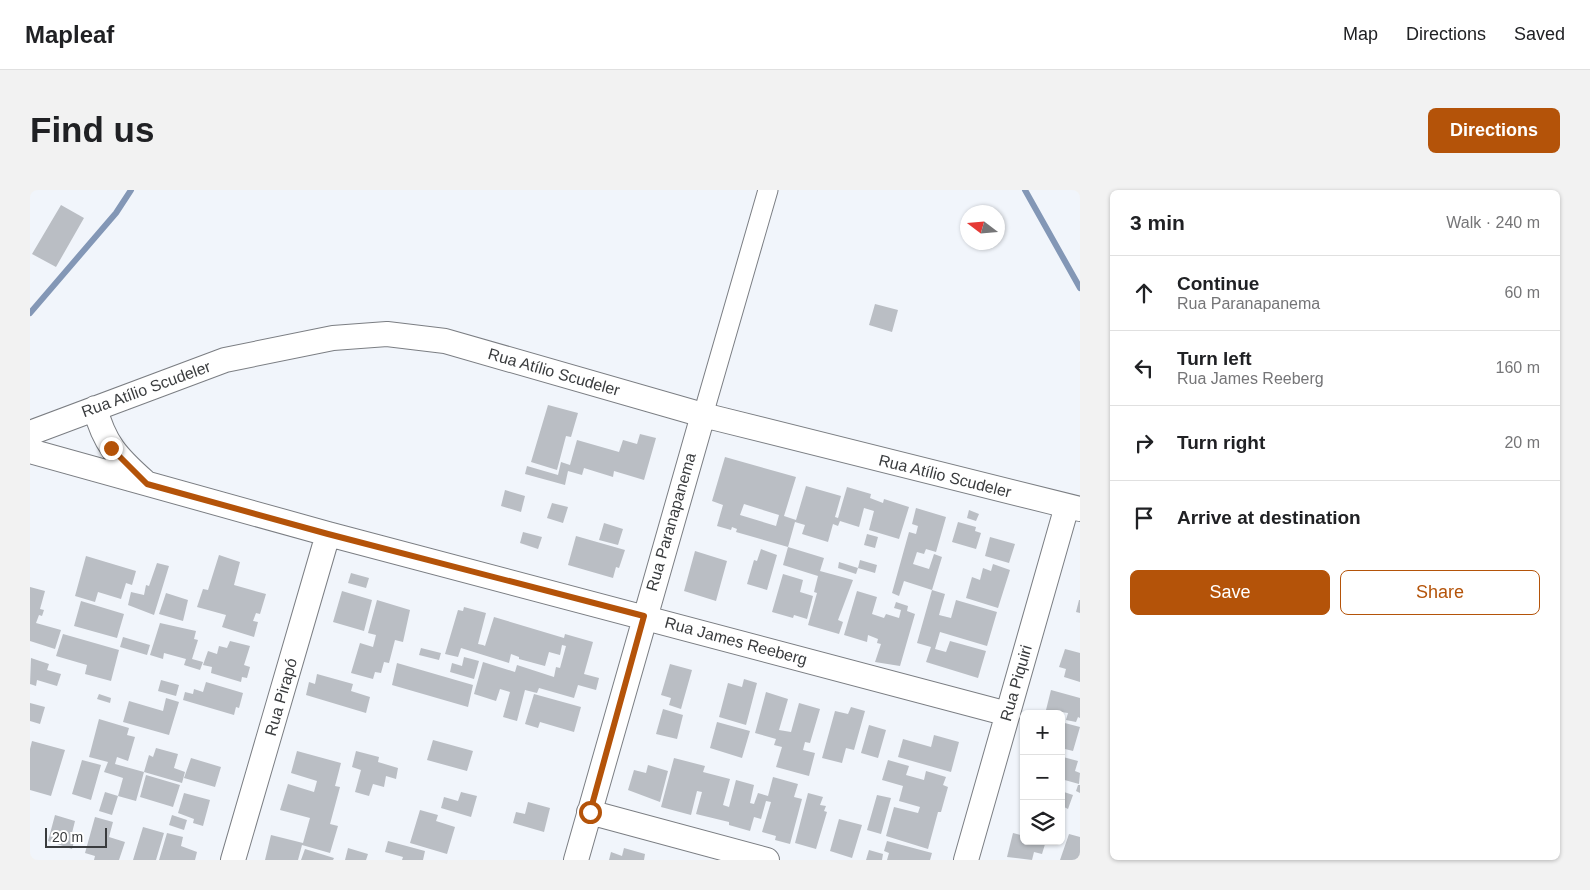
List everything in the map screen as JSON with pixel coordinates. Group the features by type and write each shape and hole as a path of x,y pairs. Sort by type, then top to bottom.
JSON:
{"street":[{"path":"703,415 768,190"},
{"name":"Rua Atílio Scudeler","path":"30,433 225,360 333,338 387,334 445,341 703,415 1074,508"},
{"path":"95,408 101,432 111,448 147,484"},
{"name":"Rua Paranapanema","path":"576,860 644,616 703,415"},
{"name":"Rua James Reeberg","path":"30,451 328,534 644,616 1008,714"},
{"name":"Rua Piquiri","path":"966,860 1008,714 1074,508"},
{"name":"Rua Pirapó","path":"234,860 328,534"},
{"path":"590,812 767,860"}],"building":[{"path":"61,205 84,218 56,267 32,254"},
{"path":"875,304 898,310 892,332 869,325"},
{"path":"548,405 578,413 571,437 566,436 557,470 531,462"},
{"path":"640,434 656,438 644,480 614,471 613,477 584,468 582,475 568,471 565,485 525,474 527,466 558,475 561,462 570,465 577,440 619,452 623,440 637,444"},
{"path":"725,457 796,477 784,516 796,520 806,486 841,496 835,517 838,518 847,487 871,494 870,498 883,503 884,499 909,507 899,539 869,530 874,511 864,508 859,527 840,521 838,526 833,524 828,542 802,534 805,525 795,522 788,547 736,532 737,529 732,527 731,530 717,526 723,505 712,501","holes":["744,504 779,515 776,526 740,515"]},
{"path":"505,490 525,496 521,512 501,506"},
{"path":"552,503 568,507 563,523 547,518"},
{"path":"916,508 946,517 936,552 926,549 924,554 917,552 913,564 929,569 934,554 942,557 932,590 904,581 899,596 892,593 909,532 916,534 918,526 912,524"},
{"path":"969,510 979,514 976,521 967,518"},
{"path":"958,522 976,527 975,531 981,533 976,549 952,542"},
{"path":"604,523 623,529 618,545 599,540"},
{"path":"523,532 542,537 538,549 520,543"},
{"path":"867,534 878,537 875,548 864,545"},
{"path":"576,536 625,550 619,568 616,567 613,578 568,565"},
{"path":"990,537 1015,544 1009,563 985,556"},
{"path":"788,547 824,558 820,571 853,580 838,620 843,622 839,634 808,625 817,593 814,592 818,576 783,565"},
{"path":"761,549 777,555 767,590 747,584 754,560 757,561"},
{"path":"695,551 727,561 716,601 684,591"},
{"path":"219,555 240,562 234,585 266,594 260,614 256,613 253,621 258,622 254,637 222,627 226,615 197,607 203,589 208,590"},
{"path":"86,556 136,571 132,585 126,583 121,599 98,592 95,602 75,596"},
{"path":"860,560 877,565 875,573 858,568"},
{"path":"839,562 858,568 856,574 838,568"},
{"path":"157,563 169,566 154,615 128,605 131,592 144,595 146,585 149,586"},
{"path":"993,564 1010,570 998,608 966,598 972,577 980,580 983,568 991,571"},
{"path":"351,573 369,578 366,588 348,583"},
{"path":"783,574 803,580 800,592 813,596 807,619 794,615 793,618 772,612"},
{"path":"30,587 45,591 40,609 44,610 42,616 39,615 36,623 61,630 55,649 30,641"},
{"path":"932,590 945,594 939,615 951,618 956,600 997,612 987,646 940,632 935,649 946,652 950,641 986,651 978,678 926,662 931,647 917,643"},
{"path":"342,591 372,600 364,631 333,622"},
{"path":"857,591 877,597 872,614 884,618 886,614 899,618 901,610 894,608 896,602 908,606 907,611 915,614 900,666 875,662 881,644 877,643 878,639 868,635 867,642 844,635"},
{"path":"166,593 188,600 183,621 159,614"},
{"path":"377,600 410,610 403,642 395,640 389,663 384,662 381,673 375,672 373,679 351,673 360,643 373,647 376,635 368,633"},
{"path":"1080,600 1080,613 1076,612"},
{"path":"81,601 124,614 117,638 74,626"},
{"path":"464,607 486,613 478,644 485,646 494,617 564,638 565,634 593,642 584,674 599,678 596,690 578,685 574,698 539,688 537,693 525,690 517,721 503,717 510,692 500,689 496,701 474,694 483,662 515,672 517,665 554,677 556,667 560,668 566,646 562,645 560,655 549,652 545,666 519,659 519,657 511,654 509,663 461,648 458,657 445,654 458,610 463,611"},
{"path":"160,623 196,631 194,639 198,640 192,659 203,662 200,670 184,665 186,659 164,653 163,659 150,655"},
{"path":"63,634 119,650 111,681 85,674 87,665 56,656"},
{"path":"123,637 150,645 147,655 120,647"},
{"path":"230,641 250,646 244,665 250,667 247,678 242,677 241,682 211,673 212,667 203,665 208,651 217,654 219,646 227,648"},
{"path":"421,648 441,653 439,660 419,655"},
{"path":"1065,649 1080,653 1080,682 1064,677 1066,669 1059,667"},
{"path":"464,657 479,661 474,679 450,672 452,663 462,666"},
{"path":"31,658 49,664 47,670 61,674 57,686 37,680 36,686 30,684"},
{"path":"397,663 473,685 468,707 392,685"},
{"path":"670,664 692,670 681,709 669,705 671,698 661,695"},
{"path":"317,674 353,684 351,691 370,697 366,713 306,695 309,682 315,684"},
{"path":"744,679 757,683 746,725 719,717 728,683 742,687"},
{"path":"161,680 179,685 176,696 158,691"},
{"path":"206,682 243,693 239,708 236,707 234,715 183,700 185,692 193,694 194,689 203,692"},
{"path":"1051,690 1080,698 1080,718 1078,717 1076,722 1066,720 1068,713 1065,713 1065,710 1046,710"},
{"path":"766,692 788,699 779,730 791,732 799,703 820,709 810,743 805,742 803,750 815,753 809,776 776,767 782,747 774,745 776,739 755,733"},
{"path":"99,694 111,698 110,703 97,699"},
{"path":"534,694 581,707 574,732 540,722 538,728 525,724"},
{"path":"166,698 179,702 169,735 123,722 129,701 163,711"},
{"path":"30,703 45,707 40,724 30,721"},
{"path":"851,707 865,711 854,750 846,748 842,763 822,758 835,711 848,714"},
{"path":"663,709 683,715 677,739 656,734"},
{"path":"99,719 129,728 127,735 135,737 128,761 117,757 115,764 144,772 136,801 118,796 123,778 104,772 108,762 89,757"},
{"path":"717,722 750,731 742,758 710,748"},
{"path":"1065,723 1080,727 1073,751 1065,749"},
{"path":"869,725 886,730 878,758 861,753"},
{"path":"934,735 959,742 951,772 898,757 903,739 931,747"},
{"path":"433,740 473,751 467,771 427,760"},
{"path":"32,741 65,750 51,796 30,790 30,749"},
{"path":"156,748 178,754 174,768 185,772 182,783 144,772 149,755 153,757"},
{"path":"297,751 341,763 335,786 340,787 330,824 338,826 330,853 302,845 298,860 265,860 271,835 303,843 310,818 280,810 288,784 314,792 317,781 291,773"},
{"path":"356,751 379,757 378,762 398,768 396,779 386,776 384,787 373,784 369,796 355,792 361,770 352,767"},
{"path":"191,758 221,767 215,787 184,778"},
{"path":"674,758 705,766 703,772 730,779 723,805 729,807 736,780 754,785 750,803 754,804 758,793 768,796 773,777 798,784 794,797 802,799 790,844 775,840 776,836 762,832 771,802 766,801 761,819 754,817 750,831 729,825 729,822 696,814 702,792 697,791 691,815 661,807"},
{"path":"1065,758 1078,761 1075,771 1080,773 1079,784 1065,780"},
{"path":"82,760 101,765 91,800 72,794"},
{"path":"888,760 909,766 906,775 924,780 926,771 946,777 943,785 948,787 941,812 938,812 928,849 886,836 894,807 918,813 920,807 899,801 903,786 882,780"},
{"path":"648,765 668,771 660,802 628,790 634,770 646,773"},
{"path":"146,775 180,785 173,807 140,797"},
{"path":"1078,785 1080,785 1080,793 1076,791"},
{"path":"105,792 118,796 112,815 99,811"},
{"path":"461,792 477,796 471,817 441,808 444,797 458,801"},
{"path":"1065,792 1073,795 1068,809 1065,808"},
{"path":"184,793 210,800 203,826 193,823 194,819 178,813"},
{"path":"808,793 823,797 820,805 826,806 824,811 827,812 816,849 795,843"},
{"path":"877,795 891,798 881,834 867,830"},
{"path":"528,802 550,808 544,832 513,823 516,812 525,814"},
{"path":"420,810 438,815 436,821 455,827 447,854 410,843"},
{"path":"55,815 75,821 72,833 76,834 72,849 48,841"},
{"path":"172,815 187,820 184,830 169,825"},
{"path":"95,817 113,822 109,837 125,842 119,860 94,860 95,856 85,853"},
{"path":"839,819 862,825 852,858 830,851"},
{"path":"143,827 164,833 156,860 133,860"},
{"path":"167,833 183,837 181,846 197,852 195,860 159,860"},
{"path":"1013,833 1020,835 1020,845 1045,845 1042,854 1034,852 1032,860 1007,857"},
{"path":"1069,834 1080,837 1080,860 1060,860"},
{"path":"388,841 425,851 423,860 402,860 403,857 385,852"},
{"path":"887,841 932,853 930,860 887,860 889,853 884,851"},
{"path":"348,848 368,854 366,860 345,860"},
{"path":"624,848 645,854 644,860 609,860 611,852 622,856"},
{"path":"305,849 334,858 333,860 301,860"},
{"path":"869,850 883,854 882,860 866,860"}],"waterway":[{"path":"30,313 116,213 131,190"},
{"path":"1025,190 1080,288"}],"route":[{"path":"111,448 147,484 328,534 644,616 590,812"}]}
